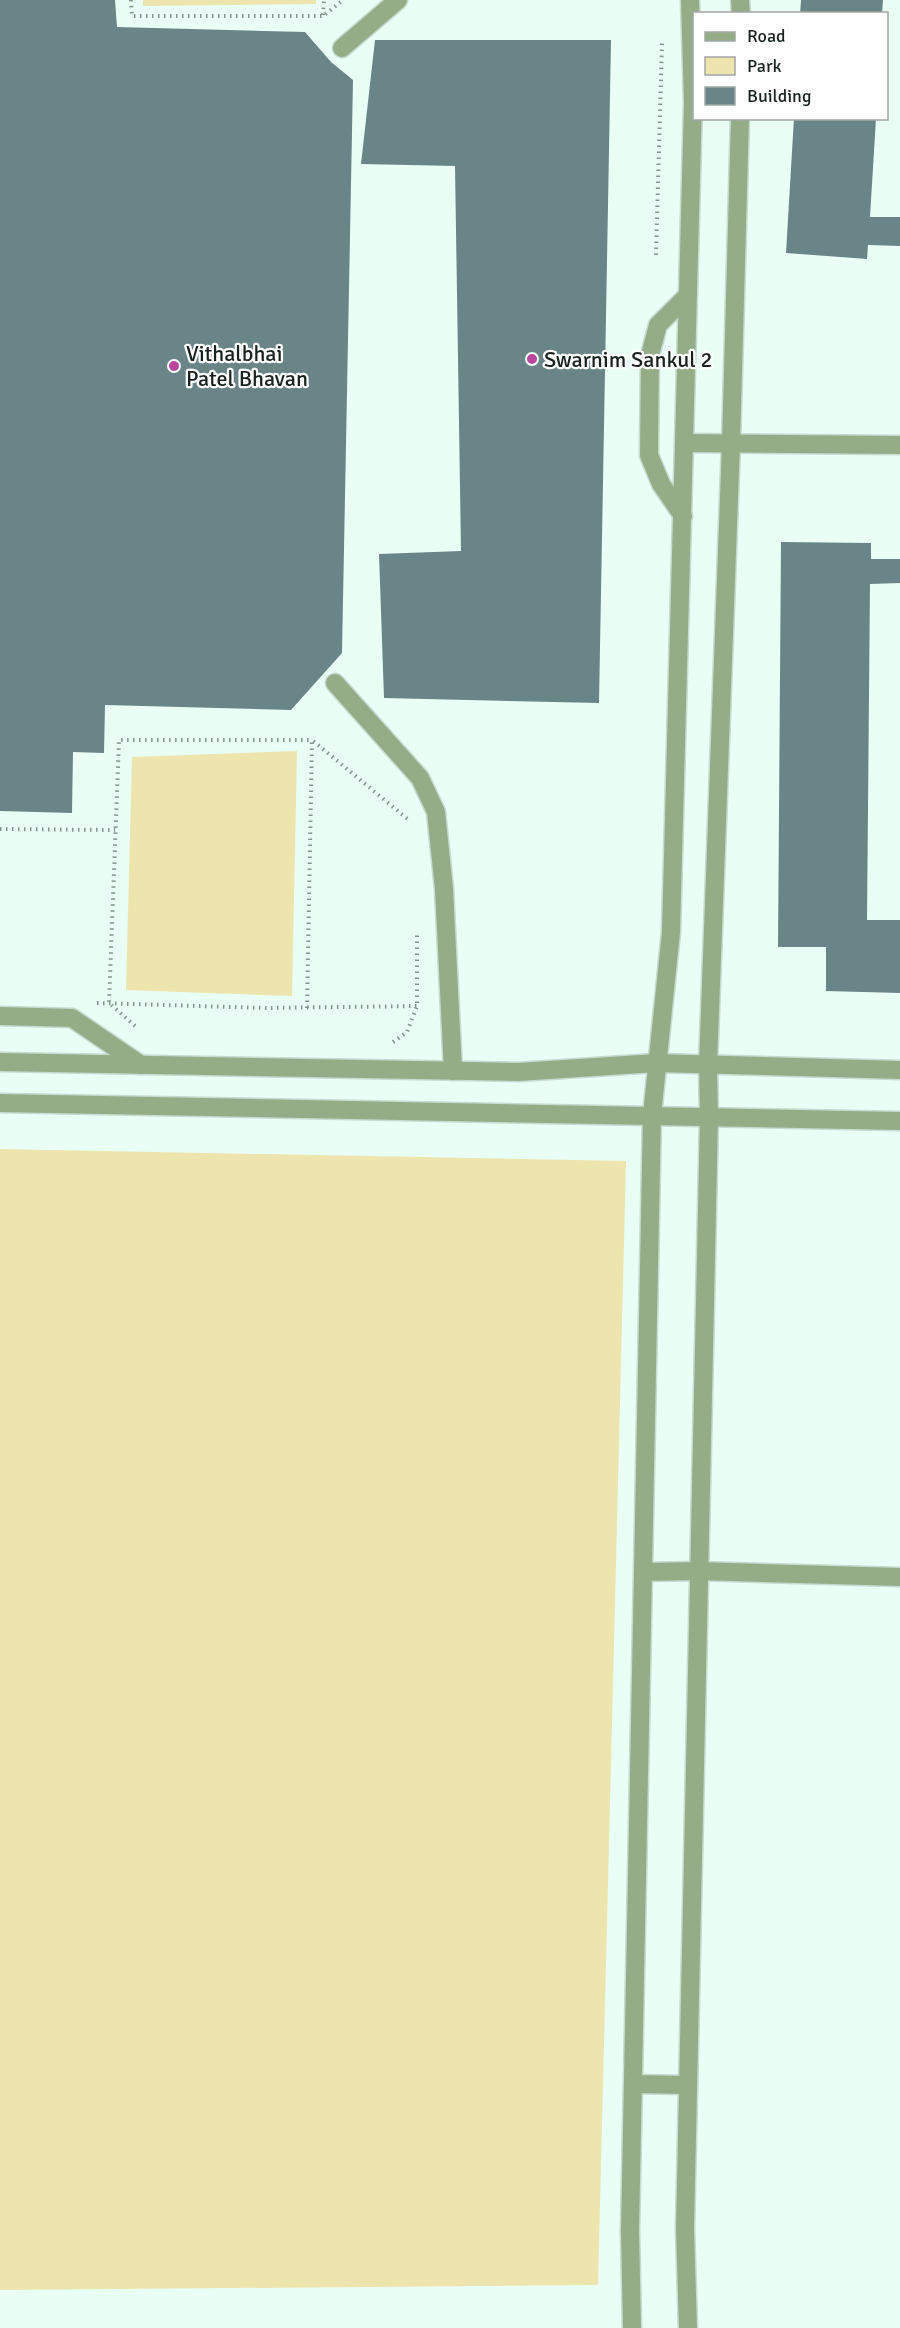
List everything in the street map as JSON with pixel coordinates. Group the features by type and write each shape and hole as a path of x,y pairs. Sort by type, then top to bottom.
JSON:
{"lane":[{"path":"342,48 398,0"},
{"path":"633,2328 630,2231 645,1572 652,1115 671,932 693,103 690,0"},
{"path":"688,2328 685,2229 687,2085 709,1117 708,1065 731,444 740,120"},
{"path":"683,516 661,484 649,455 650,355 658,325 688,295"},
{"path":"685,443 900,445"},
{"path":"335,683 420,778 436,812 444,889 453,1071"},
{"path":"0,1016 72,1018 141,1065"},
{"path":"0,1062 518,1072 656,1064 900,1070"},
{"path":"0,1103 900,1121"},
{"path":"645,1572 698,1571 900,1577"},
{"path":"634,2084 687,2085"}],"path":[{"path":"131,0 132,16 323,16 343,0"},
{"path":"323,16 324,0"},
{"path":"656,255 662,35"},
{"path":"109,1003 119,740 312,740 419,828"},
{"path":"307,1008 312,740"},
{"path":"0,829 116,830"},
{"path":"90,1002 307,1008 417,1006 417,926"}],"green space":[{"path":"143,0 316,0 316,4 143,6"},
{"path":"297,751 292,996 126,990 132,757"},
{"path":"0,1149 626,1161 598,2285 0,2290"}],"building":[{"name":"Vithalbhai Patel Bhavan","path":"0,0 115,0 117,27 305,32 331,62 353,80 342,653 291,710 105,705 104,753 73,752 72,813 0,811"},
{"path":"801,0 883,0 882,12 800,12"},
{"name":"Swarnim Sankul 2","path":"375,40 611,40 599,703 384,698 379,554 461,551 455,166 361,164"},
{"path":"794,120 876,120 870,217 900,217 900,246 868,245 867,259 786,253"},
{"path":"781,542 871,543 871,559 900,559 900,583 870,584 867,920 900,920 900,993 826,991 826,947 778,947"}],"place":[{"name":"Swarnim Sankul 2","path":"532,359"},
{"name":"Vithalbhai Patel Bhavan","path":"174,366"}]}
